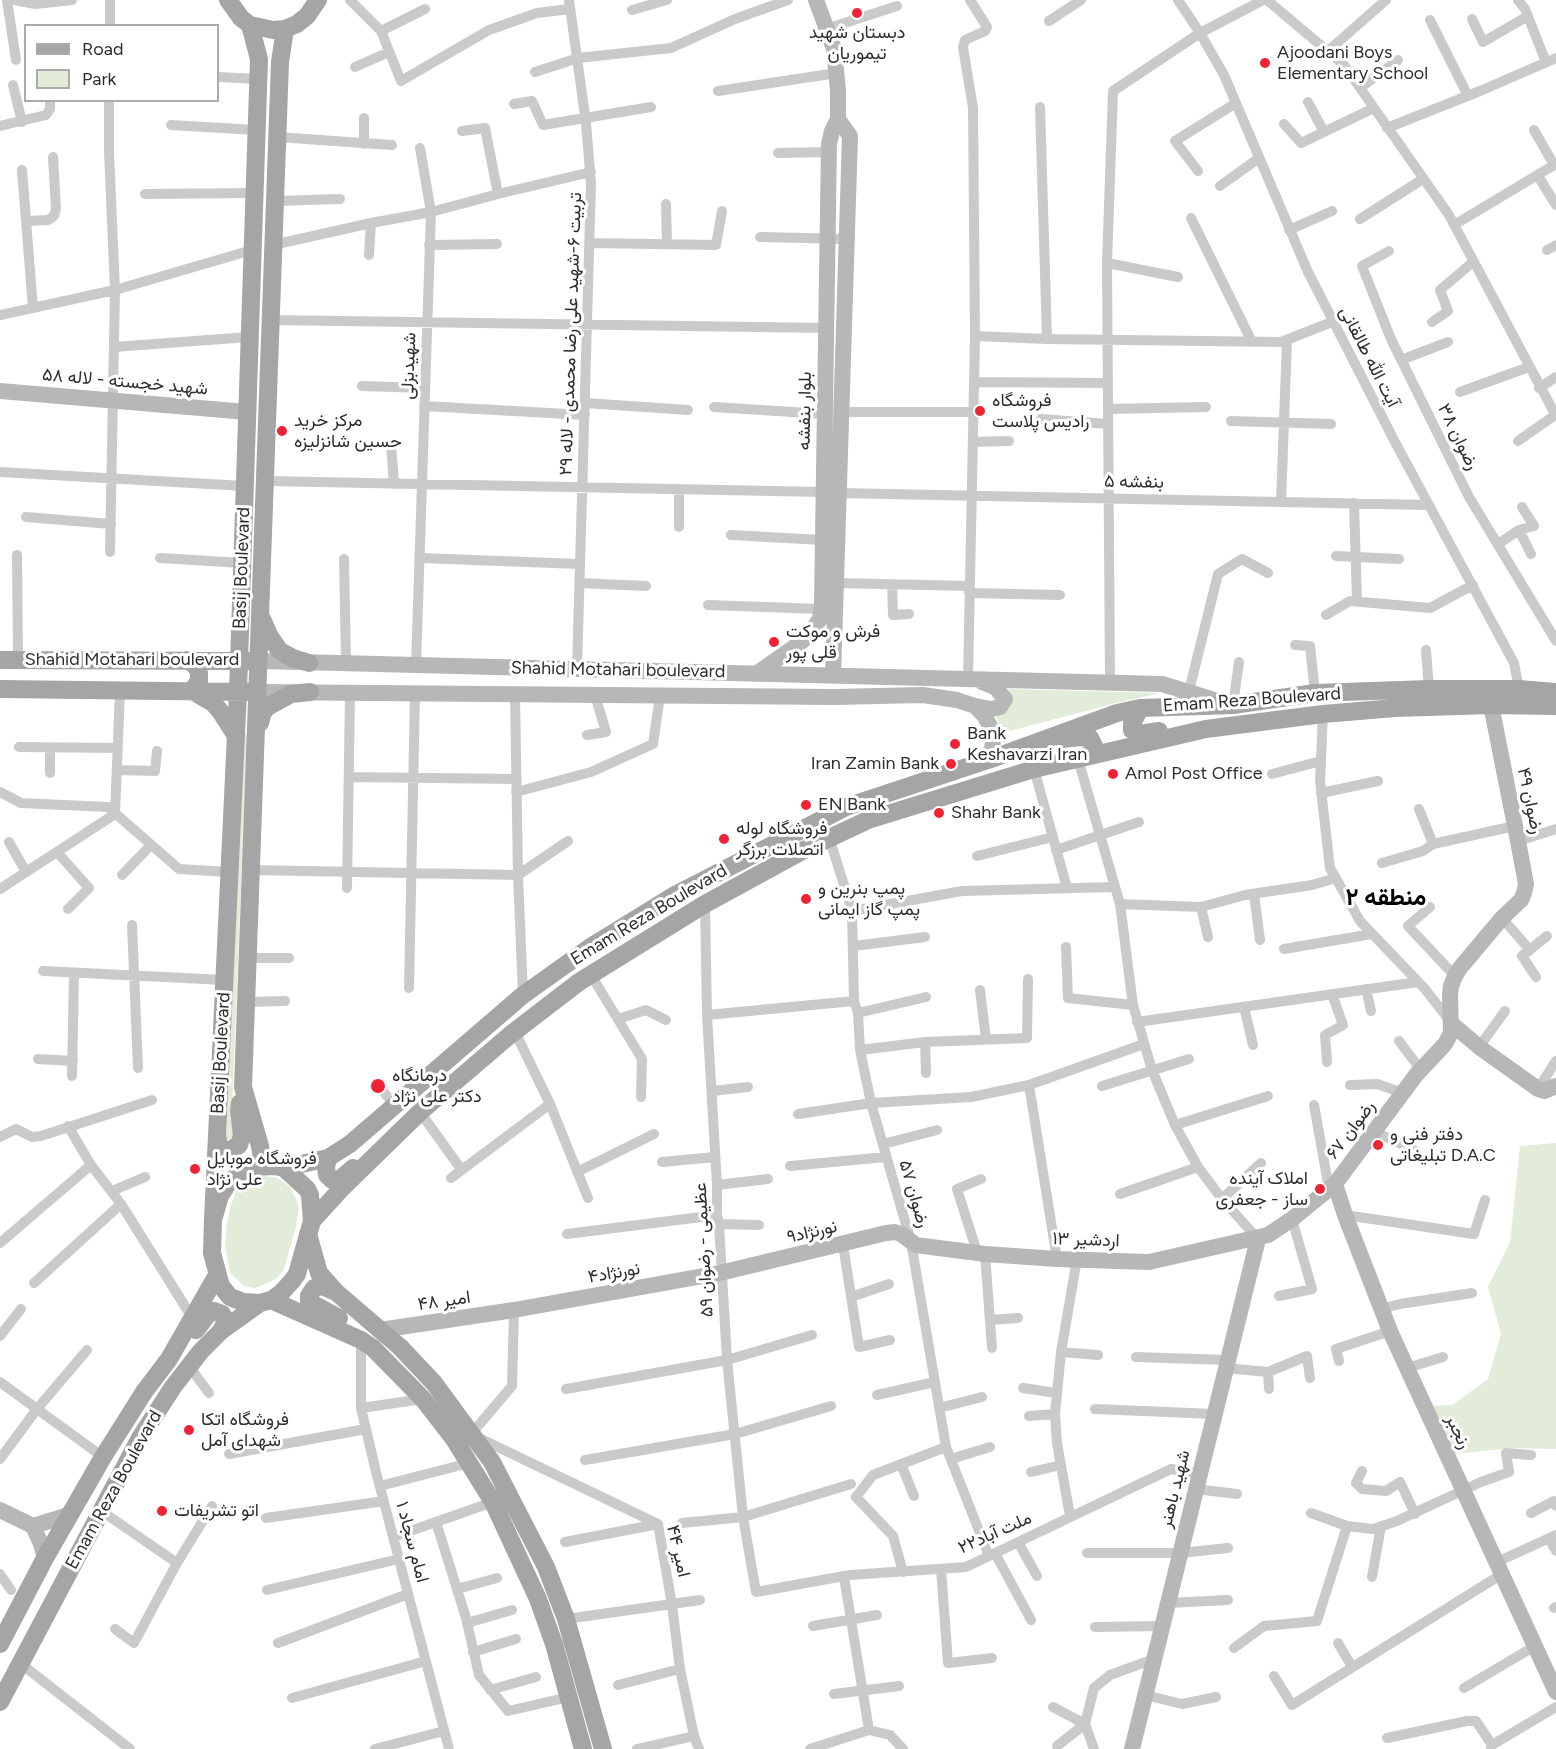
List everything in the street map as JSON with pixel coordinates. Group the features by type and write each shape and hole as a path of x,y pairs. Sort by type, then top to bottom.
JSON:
{"main road":[{"path":"228,0 240,18 262,29 285,29 297,24 307,16 318,0"},
{"name":"بلوار بنفشه","path":"816,0 834,49 837,73 838,119 832,131 829,152 824,414 836,583 833,676"},
{"name":"Basij Boulevard","path":"213,1220 238,692 259,59 250,25"},
{"name":"Basij Boulevard","path":"263,1166 260,1146 243,1087 280,62 285,29"},
{"path":"259,59 268,56 280,62"},
{"name":"بلوار بنفشه","path":"756,674 800,643 820,619 822,540 842,412 850,136 838,119"},
{"name":"شهید خجسته - لاله ۵۸","path":"0,391 247,412"},
{"path":"240,615 249,623 254,623 261,617 270,637 280,651 309,663 300,677 303,685 310,692"},
{"path":"187,660 212,655 224,649 237,630 240,615"},
{"name":"Shahid Motahari boulevard","path":"9,660 260,661 1110,682 1162,684 1233,705"},
{"path":"187,660 196,666 200,673 199,681 192,691 213,703 236,736"},
{"path":"728,696 729,673"},
{"path":"971,679 995,687 1005,699 1000,707 991,709 975,706"},
{"name":"Shahid Motahari boulevard","path":"0,689 660,696 923,695 957,700 975,706"},
{"name":"Emam Reza Boulevard","path":"284,1168 328,1158 350,1144 389,1098 523,995 589,948 675,895 846,807 991,759 1032,742 1117,713 1140,708 1233,705 1315,693 1429,689 1518,689 1556,692"},
{"path":"257,734 263,712 269,706 291,694 310,692"},
{"name":"Emam Reza Boulevard","path":"310,1228 342,1188 420,1112 515,1032 591,975 705,904 829,837 868,820 1034,769 1206,729 1323,714 1395,708 1491,705 1556,706"},
{"name":"رضوان ۴۹","path":"1451,1023 1450,996 1455,976 1502,918 1521,900 1526,884 1491,705"},
{"path":"975,706 984,715 991,728 993,740 991,759"},
{"path":"1140,708 1132,724 1132,730 1136,733 1188,728 1206,729"},
{"path":"236,736 240,726 245,724 254,728 257,734"},
{"path":"1032,742 1081,736 1090,738 1095,748 1093,752 1081,758"},
{"path":"1451,1023 1479,1047 1538,1089 1544,1091 1556,1086"},
{"name":"رضوان ۶۷","path":"1258,1239 1292,1219 1332,1187 1402,1094 1445,1044 1451,1033 1451,1023"},
{"path":"217,1135 219,1146 226,1150 235,1148 242,1140 239,1110 243,1087"},
{"path":"328,1158 327,1175 333,1180 339,1180 385,1136 420,1112"},
{"path":"310,1228 297,1274 282,1293 266,1301 243,1302 230,1297 220,1286 212,1252 213,1220 220,1196 229,1182 241,1172 263,1166 284,1168 302,1184 310,1195 310,1228 320,1273 336,1292 400,1347 434,1383 492,1462 546,1567 566,1619 603,1749"},
{"name":"رنجبر","path":"1332,1187 1390,1331 1556,1692"},
{"name":"نورنژاد۹","path":"720,1273 895,1232 911,1242"},
{"name":"اردشیر ۱۳","path":"911,1242 916,1245 981,1253 1057,1259 1158,1261 1258,1239"},
{"name":"شهید باهنر","path":"1132,1749 1258,1239"},
{"name":"نورنژاد۴","path":"514,1310 720,1273"},
{"name":"Emam Reza Boulevard","path":"0,1644 45,1558 103,1457 144,1392 169,1359 217,1275"},
{"path":"336,1292 322,1286 314,1288 310,1292 309,1302 344,1321 423,1399 454,1439 493,1502 538,1599 554,1644 583,1749"},
{"path":"266,1301 361,1340"},
{"name":"Emam Reza Boulevard","path":"0,1702 100,1510 140,1438 173,1387 201,1351 221,1331 266,1301"},
{"name":"امیر ۴۸","path":"380,1330 514,1310"},
{"path":"169,1359 194,1334 209,1313 214,1311 222,1314 226,1321 221,1331"},
{"path":"0,1510 33,1526 45,1558"},
{"path":"33,1526 69,1515"}],"street":[{"path":"7,0 16,60"},
{"path":"15,0 35,4 72,0"},
{"path":"110,0 110,24"},
{"path":"350,0 381,32 401,81 489,30 537,13 570,5"},
{"path":"632,10 667,0"},
{"path":"535,72 578,58 671,48 735,19 788,0"},
{"path":"970,0 987,27 985,31 966,40 963,47 973,108 975,336 970,590 971,679"},
{"path":"1049,21 1081,0"},
{"name":"آیت الله طالقانی","path":"1178,0 1224,75 1289,230 1332,322 1514,663 1518,689"},
{"path":"1110,682 1107,263 1113,91 1200,33 1265,0 1344,65 1454,225 1539,388 1556,415 1518,441"},
{"path":"1328,51 1386,0"},
{"path":"1387,128 1551,60 1518,0"},
{"name":"تربیت ۶-شهید علی رضا محمدی - لاله ۲۹","path":"570,5 591,172 577,669"},
{"path":"826,29 897,6"},
{"path":"381,32 425,9"},
{"path":"1472,19 1483,42 1528,16"},
{"path":"1430,20 1468,96"},
{"path":"355,67 389,52"},
{"path":"1360,88 1398,60"},
{"path":"718,91 837,73"},
{"path":"219,77 258,79"},
{"path":"13,85 22,122"},
{"path":"514,104 532,101 543,125 651,107"},
{"path":"0,126 46,115 49,113 50,102"},
{"path":"109,102 115,290 110,552"},
{"path":"1308,102 1324,132"},
{"path":"1198,171 1175,141 1236,103"},
{"path":"1040,107 1047,339"},
{"path":"1284,124 1301,143 1374,108"},
{"path":"364,118 364,144"},
{"path":"171,125 256,130"},
{"path":"462,131 485,128 498,194"},
{"path":"1454,225 1554,165 1534,130"},
{"path":"277,138 392,145"},
{"name":"شهیدبزلی","path":"416,665 431,212 420,148"},
{"path":"778,153 829,152"},
{"path":"26,221 48,220 54,216 56,209 53,157"},
{"path":"1220,186 1259,158"},
{"path":"22,170 33,308"},
{"path":"273,246 371,223 431,212 591,172"},
{"path":"1538,176 1556,205"},
{"path":"1360,219 1423,178"},
{"path":"146,194 254,194"},
{"path":"275,201 340,199"},
{"path":"666,204 667,244"},
{"path":"590,243 716,245 722,211"},
{"path":"1289,230 1332,211"},
{"path":"1191,218 1252,342"},
{"path":"369,255 371,223"},
{"path":"760,237 848,239"},
{"path":"429,245 497,244"},
{"path":"0,315 115,290 252,250"},
{"name":"رضوان ۳۸","path":"1389,251 1362,266 1401,360 1469,497 1556,640"},
{"path":"1432,322 1449,311 1440,290 1473,262"},
{"path":"1107,263 1178,277"},
{"path":"271,320 826,328"},
{"path":"975,336 1281,342 1332,322"},
{"path":"114,347 249,337"},
{"path":"1281,502 1287,340"},
{"path":"1401,360 1448,342"},
{"path":"1460,392 1529,368"},
{"path":"1539,388 1556,377"},
{"path":"974,381 1108,383"},
{"path":"362,387 425,388"},
{"path":"424,406 688,410"},
{"path":"714,407 824,414"},
{"path":"1108,409 1206,407"},
{"path":"842,412 973,412"},
{"path":"1041,419 1108,424"},
{"path":"1231,421 1331,424"},
{"path":"973,442 1009,441"},
{"path":"391,445 394,484"},
{"path":"0,472 244,486"},
{"name":"بنفشه ۵","path":"266,481 1429,505"},
{"path":"679,489 679,527"},
{"path":"1354,503 1357,602"},
{"path":"1498,544 1519,530 1534,526 1522,507"},
{"path":"26,517 111,524"},
{"path":"1519,530 1531,554"},
{"path":"731,535 822,540"},
{"path":"9,660 17,555"},
{"path":"1336,556 1399,559"},
{"path":"160,558 242,564"},
{"path":"344,558 346,664"},
{"path":"420,558 580,564"},
{"path":"1189,691 1218,574 1242,559 1268,573"},
{"path":"836,583 892,584 1060,595"},
{"path":"580,584 646,586"},
{"path":"892,584 892,615 909,614"},
{"path":"1326,615 1350,601 1430,608 1473,585"},
{"path":"708,605 821,609"},
{"path":"1295,645 1310,646 1315,693"},
{"path":"1426,650 1429,689"},
{"path":"1233,705 1239,662"},
{"path":"115,814 120,690"},
{"path":"347,888 350,692"},
{"path":"409,988 416,693"},
{"path":"515,694 517,858 523,995"},
{"path":"587,735 606,732 595,695"},
{"path":"516,792 591,772 653,744 660,696"},
{"path":"1323,714 1321,793 1330,868 1360,921 1418,982 1451,1023"},
{"path":"19,747 118,748"},
{"path":"50,748 50,773"},
{"path":"117,770 154,771 156,752"},
{"path":"1081,758 1099,836 1120,904 1133,1005 1152,1070 1175,1125 1198,1167 1222,1199 1258,1239"},
{"path":"1272,774 1321,761"},
{"path":"1034,769 1066,888"},
{"path":"349,777 516,779"},
{"path":"1321,793 1378,781"},
{"path":"0,792 21,803 108,807 179,869 229,872"},
{"path":"1419,809 1433,844"},
{"path":"0,890 115,814"},
{"path":"1056,850 1139,822"},
{"path":"1382,863 1423,851 1433,844 1556,828"},
{"name":"رضوان ۵۷","path":"829,837 852,911 854,1001 858,1013 860,1050 871,1103 911,1242 946,1447 992,1554 1031,1620"},
{"path":"977,856 1053,837"},
{"path":"251,870 518,875 568,841"},
{"path":"9,842 26,872"},
{"path":"122,875 151,845"},
{"path":"57,852 89,888 68,909"},
{"path":"1120,904 1202,907 1336,878"},
{"path":"852,911 962,891 1115,887"},
{"path":"1254,894 1260,940"},
{"name":"عظیمی - رضوان ۵۹","path":"705,904 707,1015 720,1273 743,1517 756,1592"},
{"path":"1202,907 1208,937"},
{"path":"1430,907 1408,926 1455,976"},
{"path":"1502,918 1530,950"},
{"path":"132,925 138,1068"},
{"path":"1284,949 1372,934"},
{"path":"1536,977 1522,956 1547,936"},
{"path":"854,946 925,937"},
{"path":"1066,947 1068,998 1133,1005"},
{"path":"248,958 290,958"},
{"path":"42,971 224,980"},
{"path":"72,1076 74,973"},
{"path":"591,975 642,1059 641,1098"},
{"path":"860,1050 925,1042 1027,1038 1028,979"},
{"path":"1137,1022 1418,982"},
{"path":"1366,989 1371,1011"},
{"path":"980,990 986,1039"},
{"path":"1327,1062 1325,1035 1343,1025 1332,994"},
{"path":"858,1013 926,997"},
{"path":"246,1002 285,1001"},
{"path":"707,1015 854,1001"},
{"path":"1244,1006 1253,1045"},
{"path":"618,1019 646,1010 666,1020"},
{"path":"1479,1047 1505,1011"},
{"path":"515,1032 550,1104 588,1198"},
{"path":"1399,1041 1421,1070"},
{"path":"925,1042 926,1073"},
{"path":"798,1114 871,1103 971,1097 1029,1085 1144,1044"},
{"path":"38,1059 73,1061"},
{"path":"1102,1086 1189,1059"},
{"path":"1538,1089 1556,1061"},
{"path":"1350,1086 1377,1084 1402,1094"},
{"path":"1029,1085 1057,1259"},
{"path":"712,1091 748,1087"},
{"path":"1175,1125 1268,1096"},
{"path":"1,1134 16,1129 32,1137 41,1136 152,1100"},
{"path":"451,1178 550,1104"},
{"path":"1314,1105 1332,1187"},
{"path":"420,1112 461,1169"},
{"path":"68,1126 91,1165 121,1204 193,1319"},
{"path":"883,1144 937,1130"},
{"path":"1375,1132 1416,1151"},
{"path":"577,1172 654,1134"},
{"path":"662,1162 715,1157"},
{"path":"790,1166 886,1157"},
{"path":"1222,1199 1261,1163"},
{"path":"0,1243 91,1165"},
{"path":"1120,1194 1198,1167"},
{"path":"112,1191 145,1177"},
{"path":"717,1185 768,1179"},
{"path":"981,1179 957,1189 981,1253 992,1348"},
{"path":"1345,1215 1474,1234 1485,1200"},
{"path":"34,1283 121,1204"},
{"path":"567,1234 718,1219 759,1225"},
{"path":"1280,1296 1312,1289 1292,1219"},
{"path":"843,1245 859,1347 890,1340"},
{"path":"1070,1516 1055,1414 1061,1352 1077,1259"},
{"path":"851,1297 889,1284"},
{"path":"1381,1309 1472,1293"},
{"path":"0,1336 21,1310"},
{"path":"472,1434 512,1386 514,1310"},
{"path":"990,1320 1018,1318"},
{"path":"1339,1361 1336,1349 1390,1331"},
{"path":"566,1389 727,1360 812,1335"},
{"name":"امام سجاد ۱","path":"361,1340 361,1408 449,1749"},
{"path":"0,1459 37,1409 87,1350"},
{"path":"1061,1352 1098,1355"},
{"path":"1136,1357 1226,1364 1268,1371 1307,1356 1310,1378"},
{"path":"1407,1368 1443,1357"},
{"path":"189,1366 209,1393"},
{"path":"1268,1371 1269,1389"},
{"path":"0,1382 103,1457"},
{"path":"877,1395 935,1382"},
{"path":"1023,1388 1056,1393"},
{"path":"939,1408 982,1397"},
{"path":"361,1408 423,1399"},
{"path":"585,1460 735,1434 831,1406"},
{"path":"1095,1409 1214,1414"},
{"path":"1029,1416 1055,1414"},
{"path":"229,1454 366,1429"},
{"name":"امیر ۴۴","path":"472,1434 658,1524 680,1669 693,1736 699,1749"},
{"path":"903,1572 893,1536 856,1497 873,1475 946,1447"},
{"path":"951,1459 990,1447"},
{"path":"1311,1513 1347,1526 1373,1529 1414,1514 1481,1482 1509,1472 1506,1453 1531,1455"},
{"path":"380,1486 470,1463"},
{"path":"901,1464 914,1496"},
{"path":"1031,1472 1061,1465"},
{"name":"ملت آباد۲۲","path":"756,1592 844,1577 966,1567 1171,1469 1197,1482 1237,1494"},
{"path":"1362,1471 1356,1483 1362,1489 1386,1491 1400,1482 1414,1514"},
{"path":"682,1523 743,1517 851,1484"},
{"path":"266,1518 384,1501"},
{"path":"1531,1513 1554,1501 1556,1506"},
{"path":"393,1537 493,1502"},
{"path":"115,1629 134,1643 177,1563 212,1506"},
{"path":"100,1510 177,1563"},
{"path":"436,1522 467,1623 479,1676 508,1711 568,1697"},
{"path":"565,1542 658,1524"},
{"path":"1234,1648 1264,1626 1317,1621 1347,1526"},
{"path":"1372,1578 1381,1526"},
{"path":"1274,1676 1292,1705 1500,1568 1552,1537 1556,1551"},
{"path":"1018,1542 1037,1576"},
{"path":"1087,1553 1180,1553 1228,1548"},
{"path":"267,1590 399,1559"},
{"path":"941,1569 948,1663 992,1658"},
{"path":"0,1574 11,1590"},
{"path":"844,1577 869,1730"},
{"path":"457,1589 497,1578"},
{"path":"278,1643 408,1594"},
{"path":"566,1619 700,1600"},
{"path":"1168,1603 1228,1600"},
{"path":"467,1623 512,1610"},
{"path":"813,1626 877,1615"},
{"path":"1095,1627 1162,1626"},
{"path":"473,1652 516,1639"},
{"path":"1338,1643 1352,1667"},
{"path":"1464,1688 1535,1646"},
{"path":"1094,1749 1085,1724 1094,1688 1110,1676 1154,1659"},
{"path":"292,1698 426,1661"},
{"path":"20,1663 130,1749"},
{"path":"618,1685 680,1669"},
{"path":"490,1690 536,1677"},
{"path":"834,1694 899,1686"},
{"path":"1145,1695 1182,1704 1216,1697"},
{"path":"1053,1707 1085,1724"},
{"path":"1387,1738 1476,1721 1492,1747 1556,1707"},
{"path":"1057,1746 1085,1724"},
{"path":"810,1749 869,1730 890,1735 903,1749"},
{"path":"375,1749 444,1731"},
{"path":"637,1749 693,1736"}],"green space":[{"path":"1009,689 1160,693 1002,733 994,712 1009,700"},
{"path":"244,733 247,736 232,1107 236,1136 229,1141 226,1138"},
{"path":"1556,1143 1556,1449 1513,1448 1444,1455 1422,1406 1452,1405 1488,1379 1501,1334 1488,1287 1510,1242 1520,1146"},
{"path":"257,1175 277,1178 285,1183 291,1188 299,1207 284,1269 276,1279 256,1288 244,1286 230,1273 225,1244 231,1204 237,1190 245,1181"}],"place":[{"name":"دبستان شهید تیموریان","path":"857,13"},
{"name":"Ajoodani Boys Elementary School","path":"1265,63"},
{"name":"فروشگاه رادیس پلاست","path":"980,411"},
{"name":"مرکز خرید حسین شانزلیزه","path":"282,431"},
{"name":"فرش و موکت قلی پور","path":"774,642"},
{"name":"Bank Keshavarzi Iran","path":"955,744"},
{"name":"Iran Zamin Bank","path":"951,764"},
{"name":"Amol Post Office","path":"1113,774"},
{"name":"EN Bank","path":"806,805"},
{"name":"Shahr Bank","path":"939,813"},
{"name":"فروشگاه لوله اتصلات برزگر","path":"724,839"},
{"name":"پمپ بنرین و پمپ گاز ایمانی","path":"806,899"},
{"name":"درمانگاه دکتر علی نژاد","path":"378,1086"},
{"name":"دفتر فنی و تبلیغاتی D.A.C","path":"1378,1145"},
{"name":"فروشگاه موبایل علی نژاد","path":"195,1169"},
{"name":"املاک آینده ساز - جعفری","path":"1320,1189"},
{"name":"فروشگاه اتکا شهدای آمل","path":"189,1430"},
{"name":"اتو تشریفات","path":"162,1511"}],"district":[{"name":"منطقه ۲","path":"1386,898"}]}
